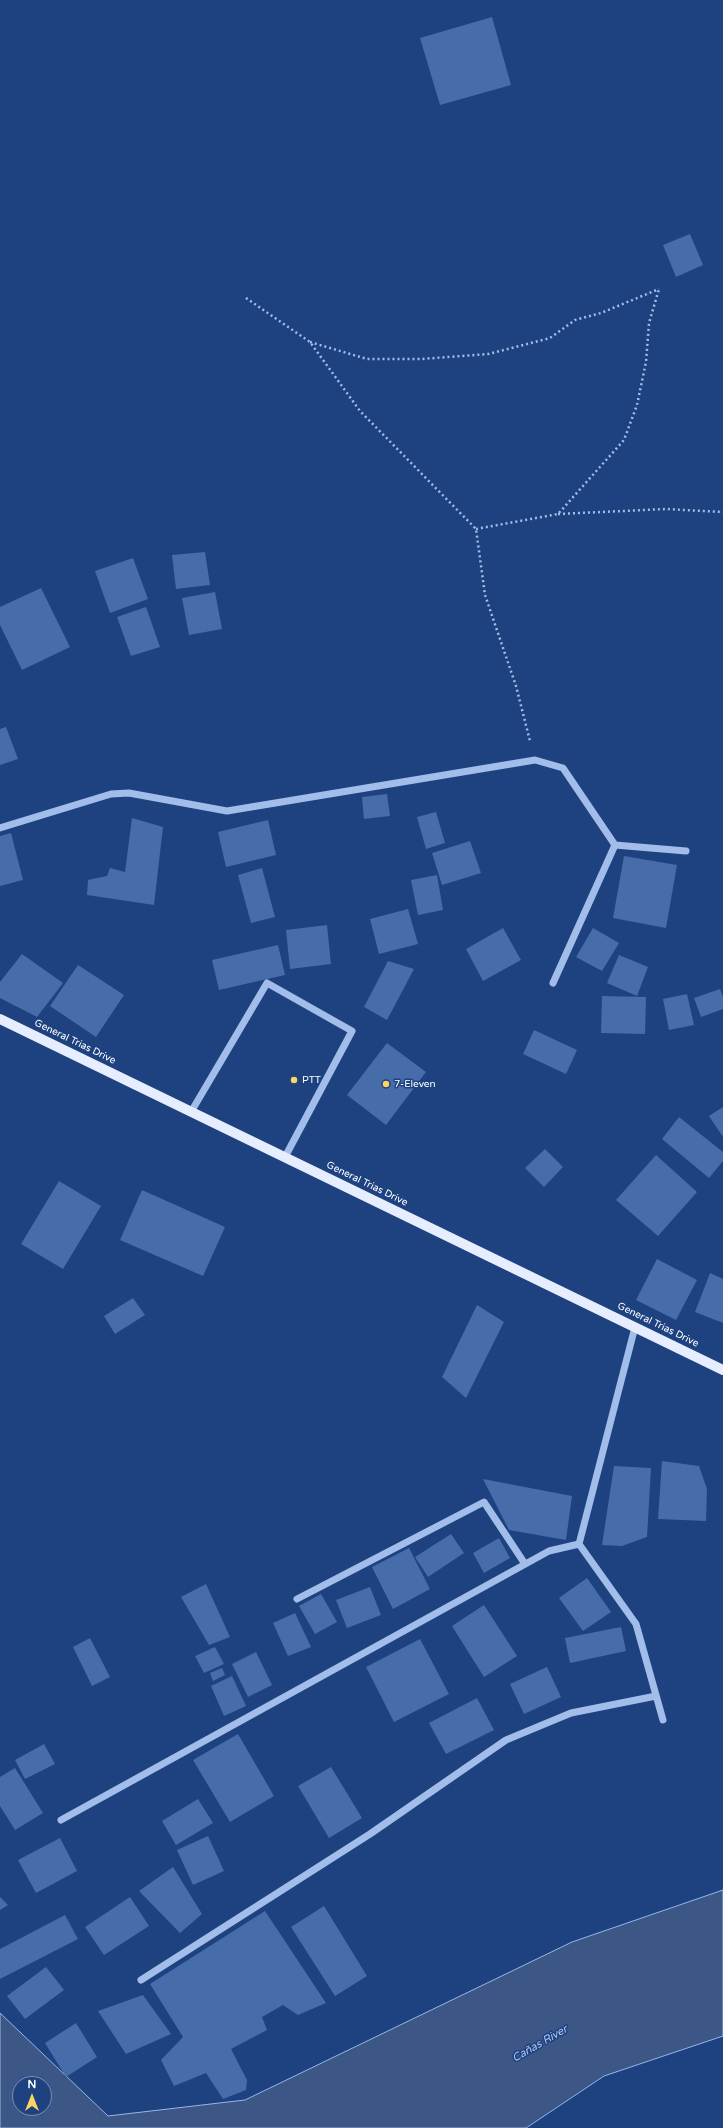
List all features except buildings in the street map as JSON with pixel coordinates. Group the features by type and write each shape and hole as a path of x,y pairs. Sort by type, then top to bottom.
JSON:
{"main road":[{"name":"General Trias Drive","path":"0,1019 723,1370"}],"street":[{"path":"0,828 111,794 129,793 227,811 535,760 563,768 615,845"},
{"path":"615,845 686,851"},
{"path":"553,983 615,845"},
{"path":"191,1112 267,983 352,1031 285,1158"},
{"path":"635,1327 579,1544 636,1624 663,1720"},
{"path":"297,1599 484,1502 524,1564"},
{"path":"61,1820 524,1564 549,1551 579,1544"},
{"path":"141,1980 370,1834 506,1740 571,1713 656,1696"}],"path":[{"path":"246,298 310,342 367,358 421,359 488,354 550,338 575,320 601,313 659,289 649,323 646,362 637,405 624,440 558,514"},
{"path":"310,342 360,411 476,529 485,595 516,686 535,760"},
{"path":"476,529 558,514 666,509 723,512"}],"water":[{"name":"Cañas River","path":"723,1890 723,2036 604,2076 526,2128 0,2128 0,2013 108,2116 245,2100 572,1942"}],"place":[{"name":"PTT","path":"294,1080"},
{"name":"7-Eleven","path":"386,1084"}]}
